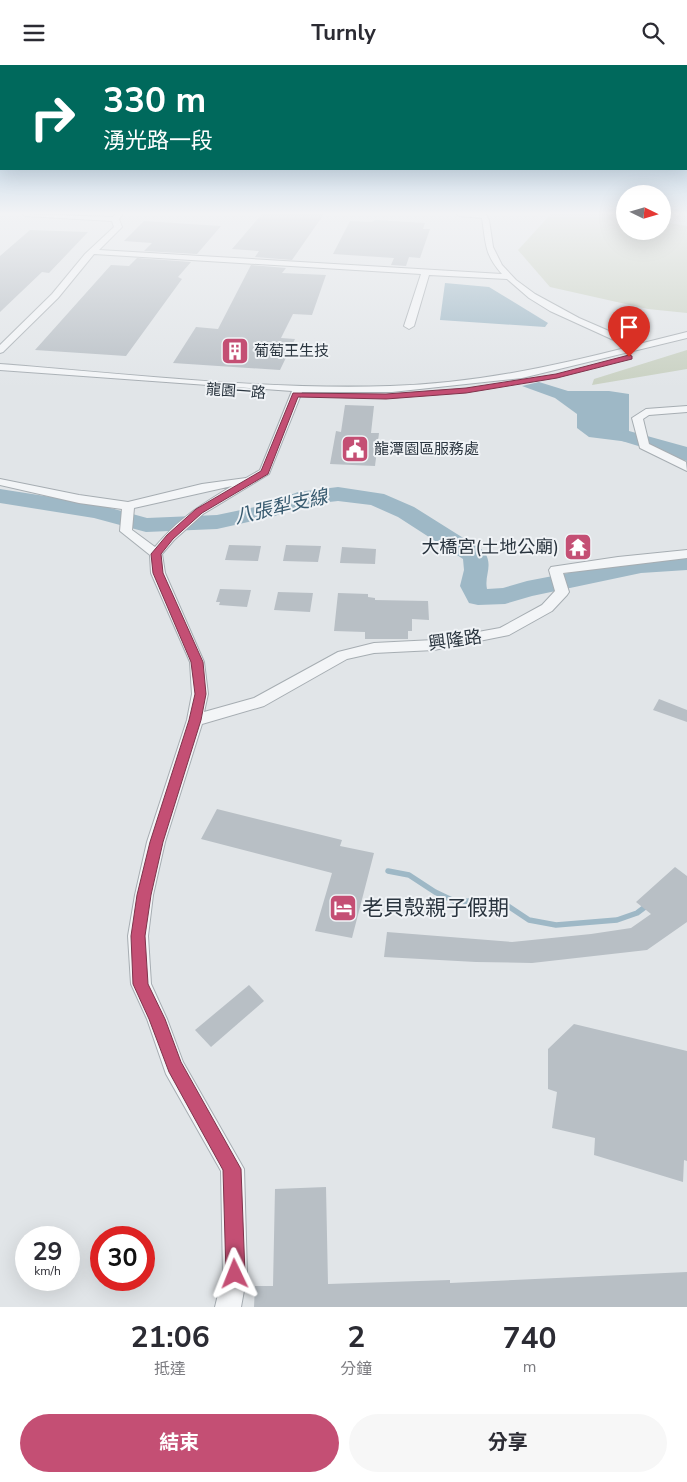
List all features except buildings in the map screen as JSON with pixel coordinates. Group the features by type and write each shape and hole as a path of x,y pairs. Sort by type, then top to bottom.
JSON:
{"street":[{"path":"0,350 55,296 75,272"},
{"path":"409,327 426,272"},
{"path":"439,272 509,277"},
{"path":"505,272 528,292 564,313 647,352"},
{"name":"龍園一路","path":"0,367 297,392 392,389 500,378 557,368 687,335"},
{"name":"龍園一路","path":"0,375 386,396 514,384 575,372 687,342"},
{"path":"228,1307 235,1274 232,1169 174,1067 157,1019 141,984 138,936 144,895 156,842 195,720 200,694 197,662 158,573 156,554 170,537 199,511 265,472 297,392"},
{"path":"687,409 646,412 637,418 643,441 652,452 681,462 687,468"},
{"path":"0,482 79,499 128,506 202,487 252,480"},
{"path":"128,506 126,531 156,554"},
{"name":"興隆路","path":"195,720 259,702 344,655 374,648 434,645 504,632 547,608 562,592 556,570 687,554"}],"green space":[{"path":"537,272 687,272 687,313 648,309 550,287"},
{"path":"687,350 687,369 592,385 594,379"}],"water":[{"path":"445,283 489,287 548,323 545,327 440,320"},
{"path":"539,382 568,391 609,391 629,394 629,442 589,437 577,428 577,414 555,398 522,386"}],"waterway":[{"path":"629,437 687,455"},
{"name":"八張犁支線","path":"0,496 96,511 146,525 217,522 267,511 298,499 338,494 376,499 406,512 475,556 477,570 473,586 478,597 505,596 527,589 641,566 687,563"},
{"path":"388,871 409,875 435,892 456,902 483,900 502,902 529,920 556,925 617,920 637,913 649,904"}],"place":[{"name":"葡萄王生技","path":"235,351"},
{"name":"龍潭園區服務處","path":"355,449"},
{"name":"大橋宮(土地公廟)","path":"578,547"},
{"name":"老貝殼親子假期","path":"343,908"}],"route":[{"path":"235,1274 232,1169 174,1067 157,1019 141,984 138,936 144,895 156,842 195,720 200,694 197,662 158,573 156,554 170,537 199,511 265,472 295,395 386,396 466,390 557,376 629,357"}]}
